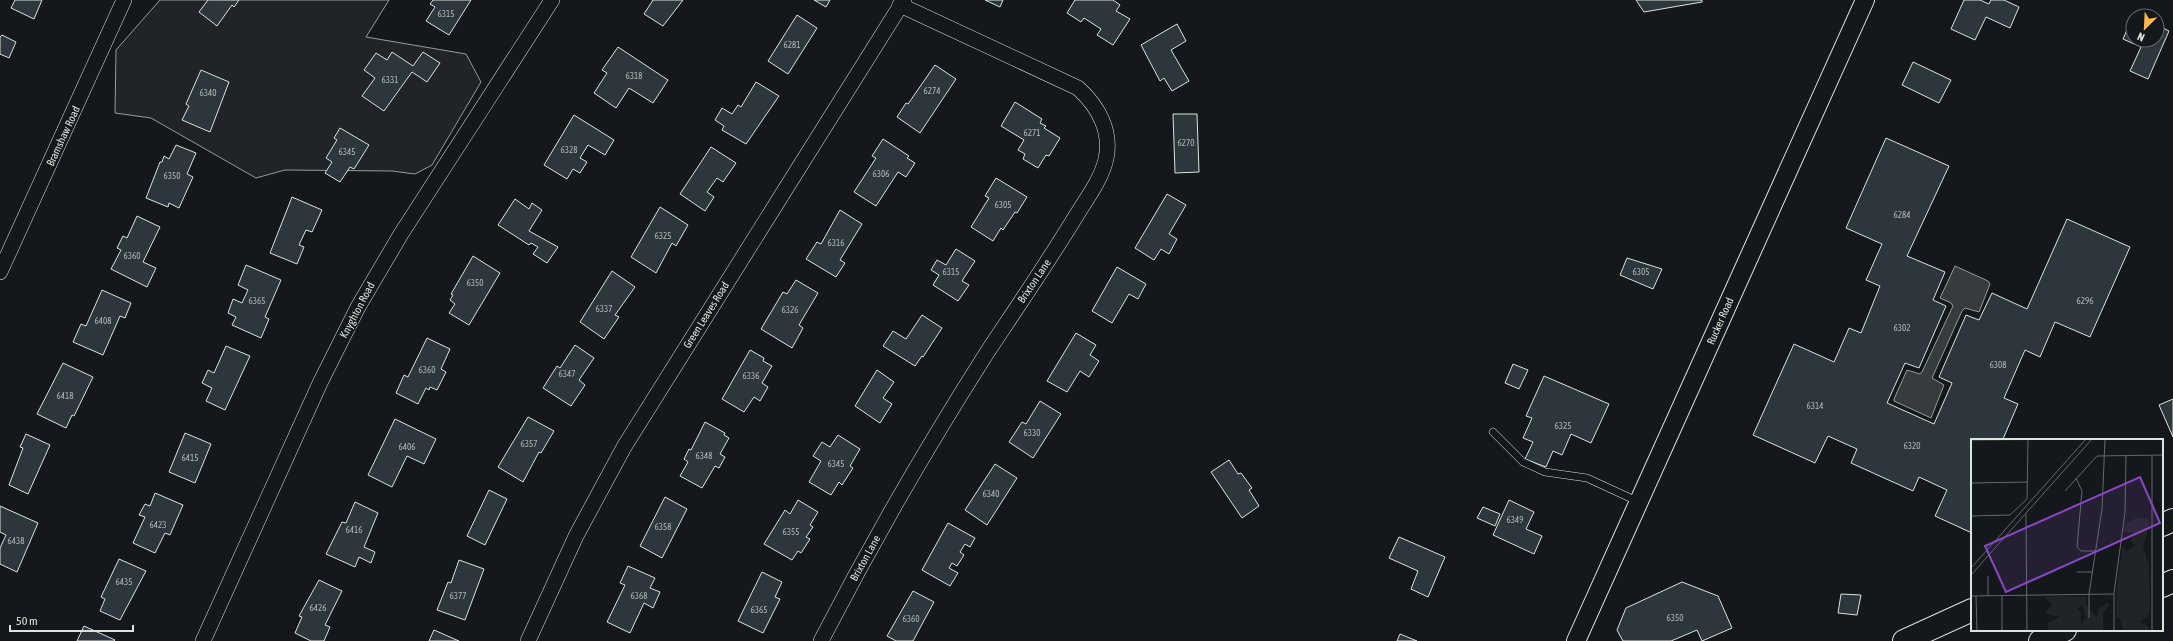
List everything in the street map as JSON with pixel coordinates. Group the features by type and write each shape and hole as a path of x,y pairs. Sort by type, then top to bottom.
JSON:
{"main road":[{"path":"2163,525 2173,520"},
{"path":"2163,586 2173,582"},
{"path":"1904,641 1971,610"},
{"path":"2040,641 2063,631"}],"street":[{"name":"Bramshaw Road","path":"0,272 124,0"},
{"name":"Knyghton Road","path":"203,641 320,384 358,308 401,234 552,0"},
{"name":"Rucker Road","path":"1576,641 1640,502 1865,0"},
{"name":"Green Leaves Road","path":"528,641 573,543 628,440 902,3"},
{"name":"Brixton Lane","path":"821,641 873,543 922,459 972,376 1098,180 1106,158 1107,142 1102,119 1090,99 1078,88 902,3"}],"lane":[{"path":"1493,432 1522,462 1545,472 1587,478 1640,502"}],"shaded area":[{"path":"160,0 389,0 366,37 466,54 481,82 432,165 415,174 392,171 285,170 256,178 151,118 115,113 116,50"},
{"path":"1955,266 1988,281 1990,284 1979,312 1965,308 1962,311 1932,378 1944,385 1931,418 1894,401 1894,399 1907,370 1920,374 1922,372 1953,306 1951,303 1940,298"}],"building":[{"path":"15,0 42,0 34,19 11,8"},
{"path":"208,0 239,0 234,7 232,5 217,26 199,12"},
{"path":"433,0 471,0 449,35 426,21 435,7 430,4"},
{"path":"653,0 683,0 663,26 644,14"},
{"path":"814,0 830,0 826,7"},
{"path":"985,0 1003,0 1000,7"},
{"path":"1075,0 1113,0 1120,5 1116,11 1130,19 1113,45 1097,35 1101,29 1084,18 1081,22 1067,13"},
{"path":"1636,0 1702,0 1702,2 1644,12"},
{"path":"1964,0 1980,0 1989,4 1991,0 2004,0 2019,7 2010,28 1986,17 1975,40 1951,29"},
{"path":"797,15 817,28 788,74 768,61"},
{"path":"1177,24 1186,41 1171,50 1189,81 1172,91 1164,78 1160,81 1141,45"},
{"path":"2165,29 2169,31 2165,40"},
{"path":"2,35 16,42 9,58 0,54 0,37"},
{"path":"618,47 668,80 653,103 629,88 616,108 594,93 607,73 602,70"},
{"path":"2141,48 2162,48 2148,79 2130,71"},
{"path":"392,52 413,66 423,52 440,63 427,82 412,72 384,111 362,96 375,78 364,70 376,53 387,60"},
{"path":"1913,62 1951,80 1939,103 1902,85"},
{"path":"935,65 956,79 920,133 897,117 906,103 908,104"},
{"path":"201,70 229,82 210,132 182,120 189,106 186,104"},
{"path":"756,82 779,96 746,144 722,130 724,126 715,120 722,108 732,114 738,105 741,107"},
{"path":"1015,102 1042,119 1040,123 1046,126 1044,128 1060,138 1049,156 1046,155 1038,168 1023,159 1025,154 1018,150 1024,140 1001,126"},
{"path":"1173,114 1197,114 1199,172 1175,173"},
{"path":"574,115 614,140 605,155 588,145 580,158 587,162 580,173 573,169 567,179 544,165"},
{"path":"340,128 369,145 354,169 350,167 340,182 325,173 332,162 326,158 337,140 334,138"},
{"path":"1886,138 1949,166 1907,256 1945,272 1933,300 1946,306 1919,368 1905,363 1887,403 1934,424 1952,383 1939,377 1966,315 1979,320 1992,293 2027,309 2067,219 2130,247 2090,337 2055,322 2040,357 2025,350 2004,398 2018,404 2003,439 1971,439 1971,533 1935,516 1947,490 1919,477 1913,491 1851,463 1857,449 1828,436 1815,463 1753,435 1794,344 1834,362 1849,328 1861,333 1880,286 1866,280 1882,244 1846,228"},
{"path":"883,139 909,156 907,158 915,163 906,177 898,172 876,206 854,192 876,158 872,156"},
{"path":"176,145 196,153 187,174 193,177 179,208 169,203 168,207 146,198 160,162 162,162 164,156 169,159"},
{"path":"711,147 736,163 723,182 717,178 707,192 714,197 705,211 680,194"},
{"path":"996,178 1027,197 1017,213 1015,212 1003,230 1001,228 993,241 971,227 989,198 985,196"},
{"path":"1167,194 1186,205 1169,234 1177,239 1169,254 1161,249 1154,260 1135,248"},
{"path":"292,197 322,210 312,232 306,230 299,245 304,247 297,264 270,253"},
{"path":"515,199 529,209 532,203 542,210 529,231 558,247 547,263 533,254 538,247 531,243 529,245 498,225"},
{"path":"660,207 688,225 676,246 672,243 656,273 631,257"},
{"path":"840,210 862,224 840,260 845,263 836,277 806,259 817,242 821,244"},
{"path":"137,216 160,227 143,262 156,268 147,287 111,269 121,250 117,248 123,236 127,238"},
{"path":"956,249 975,261 962,281 969,285 958,301 933,285 939,275 931,270 937,260 946,265"},
{"path":"473,256 500,273 469,325 449,313 455,304 450,300 453,295 451,294"},
{"path":"1627,258 1662,269 1653,289 1620,275"},
{"path":"246,265 281,280 265,317 269,319 261,338 232,325 236,317 228,313 233,299 242,303 248,290 238,285"},
{"path":"1117,267 1146,284 1138,299 1129,294 1112,323 1092,311"},
{"path":"612,271 635,287 615,315 619,317 604,339 580,322"},
{"path":"796,280 818,293 799,325 803,328 792,348 761,329 783,292 787,294"},
{"path":"102,290 131,303 125,318 120,316 103,355 73,342 81,324 86,326"},
{"path":"922,315 942,328 923,357 922,356 915,366 883,346 893,331 906,339"},
{"path":"1076,333 1096,345 1090,355 1099,361 1089,377 1080,371 1067,392 1047,381"},
{"path":"427,338 450,349 441,369 446,372 437,390 430,387 429,390 426,388 418,404 396,393 404,375 408,377"},
{"path":"575,345 594,358 579,380 585,385 571,406 543,388 557,366 560,368"},
{"path":"226,346 250,356 225,410 206,401 212,388 202,383 208,370 214,373"},
{"path":"750,350 764,358 763,361 772,366 762,383 768,387 760,401 754,397 744,412 722,399"},
{"path":"63,363 93,377 74,416 72,415 66,428 37,414"},
{"path":"1513,364 1528,370 1519,389 1505,383"},
{"path":"877,370 894,382 883,398 892,404 880,423 855,406"},
{"path":"1544,376 1609,404 1591,443 1571,434 1562,455 1553,451 1546,467 1525,459 1533,442 1523,438 1532,418 1526,416"},
{"path":"2173,399 2173,437 2159,405"},
{"path":"1040,401 1061,414 1033,458 1009,442 1022,422 1026,424"},
{"path":"528,417 554,431 541,453 539,452 523,482 498,467"},
{"path":"395,419 436,439 424,464 407,456 392,487 368,475"},
{"path":"705,422 725,433 724,435 729,438 720,454 725,457 719,468 715,466 702,488 680,476 688,462 684,459 689,449 691,450"},
{"path":"185,433 211,444 195,483 169,472"},
{"path":"26,434 50,445 28,494 9,485 23,448 20,447"},
{"path":"838,435 860,449 850,466 853,468 842,485 839,482 831,495 809,482 821,461 813,456 822,442 830,447"},
{"path":"1229,460 1238,474 1241,473 1252,488 1249,490 1259,506 1242,518 1211,472"},
{"path":"995,464 1017,478 987,525 965,510"},
{"path":"489,490 507,499 485,545 467,536"},
{"path":"155,493 183,505 170,535 165,533 155,553 133,543 145,517 139,515 145,504 150,506"},
{"path":"665,497 687,509 662,558 640,546"},
{"path":"798,500 818,512 810,525 813,527 806,537 810,539 801,553 798,551 792,560 764,544 785,510 790,514"},
{"path":"1509,500 1534,512 1526,529 1542,536 1534,554 1493,535"},
{"path":"355,502 378,513 364,547 375,552 371,563 359,557 355,567 326,554 342,522 346,523"},
{"path":"0,506 38,523 17,572 0,564 0,548 6,535 0,532"},
{"path":"1483,507 1500,514 1495,526 1477,518"},
{"path":"948,523 975,538 970,547 965,544 960,552 964,555 957,566 952,563 949,568 958,573 950,586 922,570"},
{"path":"1399,537 1445,557 1428,597 1411,589 1418,571 1389,558"},
{"path":"119,559 146,571 120,620 100,611 105,599 101,597"},
{"path":"459,560 484,569 465,620 437,610 448,582 451,583"},
{"path":"628,566 655,578 650,588 660,592 653,608 644,603 630,633 607,622 625,585 620,583"},
{"path":"762,572 782,582 775,597 780,599 763,633 738,621"},
{"path":"319,580 342,591 325,625 330,627 324,641 311,641 295,633 302,617 299,616"},
{"path":"1682,582 1718,596 1732,628 1702,641 1697,630 1671,641 1623,641 1617,630 1626,608"},
{"path":"913,591 934,602 913,641 896,641 887,636"},
{"path":"1841,594 1861,595 1857,615 1838,613"},
{"path":"84,626 115,640 77,641"},
{"path":"434,630 459,641 429,641"},
{"path":"1400,634 1417,641 1397,641"}]}
